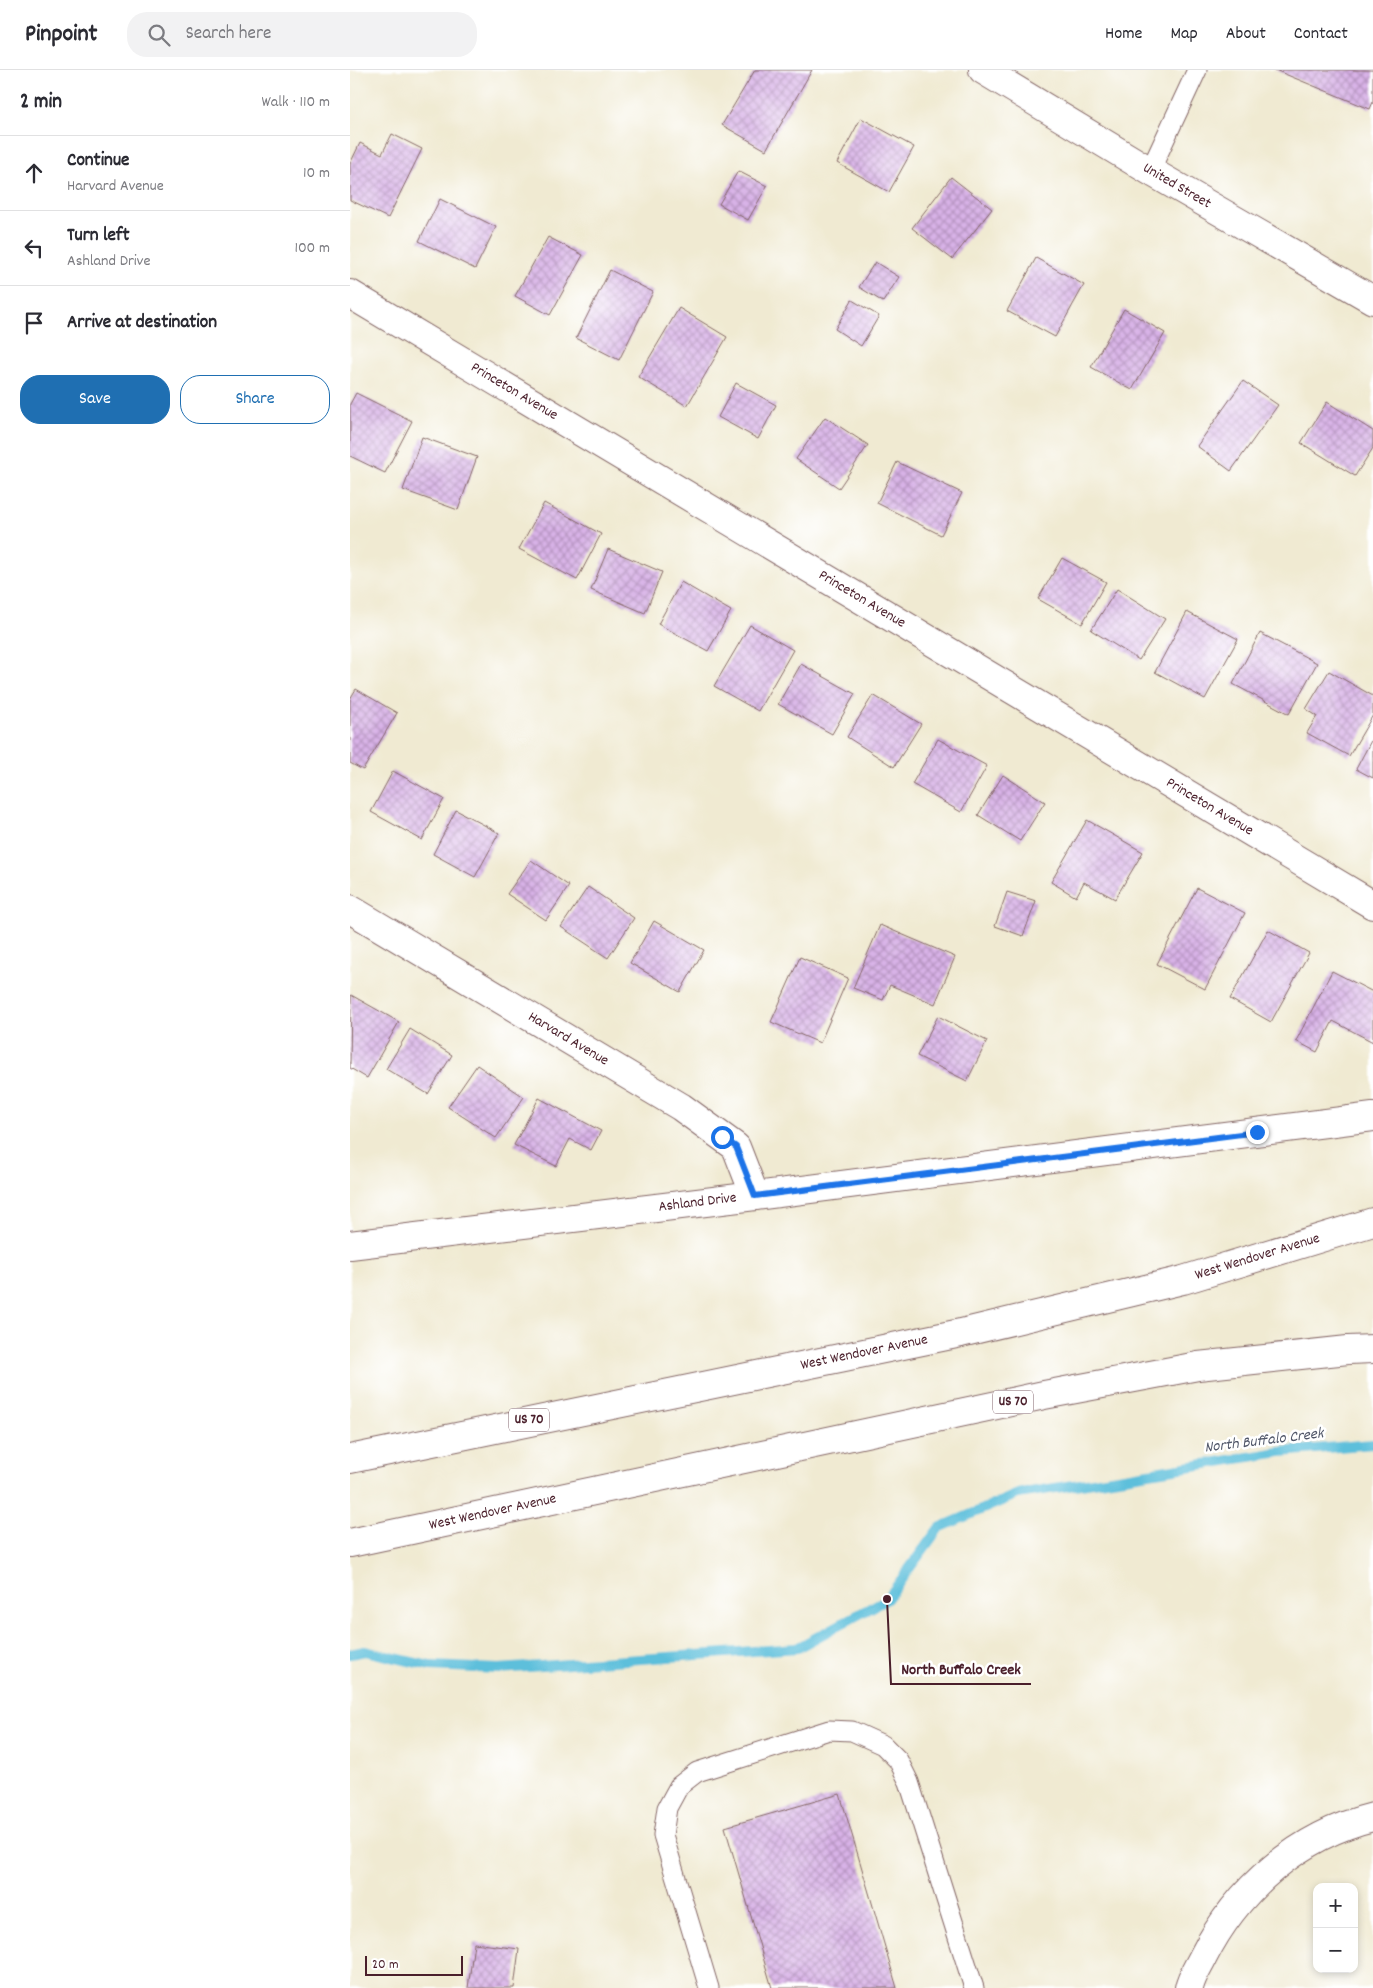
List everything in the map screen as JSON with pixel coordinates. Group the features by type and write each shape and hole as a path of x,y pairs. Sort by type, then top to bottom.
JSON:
{"main road":[{"name":"United Street","path":"983,70 1150,171 1373,300"},
{"name":"Princeton Avenue","path":"350,294 1373,905"},
{"name":"Harvard Avenue","path":"350,908 682,1107 736,1147 755,1196"},
{"name":"Ashland Drive","path":"350,1245 755,1196 1373,1117"},
{"name":"West Wendover Avenue","path":"350,1459 961,1333 1182,1280 1373,1222"},
{"name":"West Wendover Avenue","path":"350,1544 1044,1395 1198,1366 1373,1349"},
{"path":"1189,1988 1216,1932 1252,1886 1294,1851 1348,1823 1373,1817"}],"lane":[{"path":"1150,171 1197,70"},
{"path":"709,1988 663,1835 667,1808 679,1786 697,1772 829,1730 852,1731 883,1745 898,1760 909,1782 974,1988"}],"building":[{"path":"755,70 812,70 766,150 722,125"},
{"path":"1275,70 1373,70 1373,102 1370,109"},
{"path":"861,118 914,147 889,192 837,163"},
{"path":"392,134 422,149 388,218 350,200 350,164 360,143 382,154"},
{"path":"738,171 767,186 748,220 719,204"},
{"path":"951,177 992,209 952,259 912,228"},
{"path":"440,199 496,227 475,269 419,241"},
{"path":"548,237 583,255 550,315 515,296"},
{"path":"1036,258 1084,285 1055,337 1007,311"},
{"path":"875,262 899,277 883,302 859,287"},
{"path":"610,270 653,292 619,360 576,338"},
{"path":"852,300 879,316 861,346 835,329"},
{"path":"679,308 727,337 687,406 638,377"},
{"path":"1124,309 1165,333 1132,390 1091,367"},
{"path":"1243,381 1278,405 1231,471 1197,446"},
{"path":"736,383 776,405 758,439 718,417"},
{"path":"356,393 412,421 385,473 350,456 350,404"},
{"path":"1327,402 1373,431 1373,448 1355,476 1301,443"},
{"path":"825,417 868,445 839,488 796,459"},
{"path":"422,437 477,457 458,510 403,490"},
{"path":"897,462 962,493 941,535 877,503"},
{"path":"544,503 601,534 577,580 519,549"},
{"path":"608,549 662,572 645,613 591,590"},
{"path":"1062,558 1106,582 1082,624 1038,599"},
{"path":"681,582 731,611 708,651 658,624"},
{"path":"1117,589 1165,619 1139,660 1091,630"},
{"path":"1187,612 1238,639 1205,699 1155,672"},
{"path":"750,625 793,650 758,711 714,686"},
{"path":"1260,633 1317,663 1289,714 1233,684"},
{"path":"801,664 855,694 832,734 778,704"},
{"path":"1329,671 1373,696 1373,715 1349,756 1307,733 1317,716 1306,709"},
{"path":"356,689 397,713 363,770 350,763 350,699"},
{"path":"873,695 921,724 894,767 847,737"},
{"path":"1373,737 1373,778 1356,769"},
{"path":"938,739 987,766 961,812 912,784"},
{"path":"393,771 444,799 422,840 371,812"},
{"path":"1003,775 1045,802 1020,841 978,815"},
{"path":"456,810 499,833 475,877 433,854"},
{"path":"1087,820 1143,852 1115,899 1084,882 1076,897 1051,882"},
{"path":"531,860 569,886 546,920 507,894"},
{"path":"588,887 634,918 608,958 561,927"},
{"path":"1197,888 1245,913 1205,989 1157,964"},
{"path":"1007,892 1036,901 1023,936 995,926"},
{"path":"654,921 704,950 680,992 630,963"},
{"path":"880,925 955,957 935,1004 890,985 883,1000 853,988"},
{"path":"1268,930 1309,953 1271,1022 1230,999"},
{"path":"800,957 848,978 820,1043 771,1022"},
{"path":"1332,971 1373,992 1373,1042 1333,1021 1317,1052 1296,1041"},
{"path":"351,995 399,1022 367,1078 350,1068"},
{"path":"938,1016 987,1041 967,1081 917,1056"},
{"path":"410,1029 452,1055 428,1094 386,1069"},
{"path":"477,1065 524,1097 496,1138 448,1107"},
{"path":"539,1098 601,1131 591,1150 570,1139 556,1166 514,1145"},
{"path":"840,1794 897,1988 772,1988 725,1827"},
{"path":"474,1943 519,1949 514,1988 468,1988"}],"waterway":[{"name":"North Buffalo Creek","path":"350,1654 365,1651 430,1666 499,1669 797,1648 887,1599 939,1528 1018,1494 1280,1452 1373,1444"}],"place":[{"name":"North Buffalo Creek","path":"887,1599"}],"route":[{"path":"722,1137 736,1147 755,1196 1257,1132"}]}
